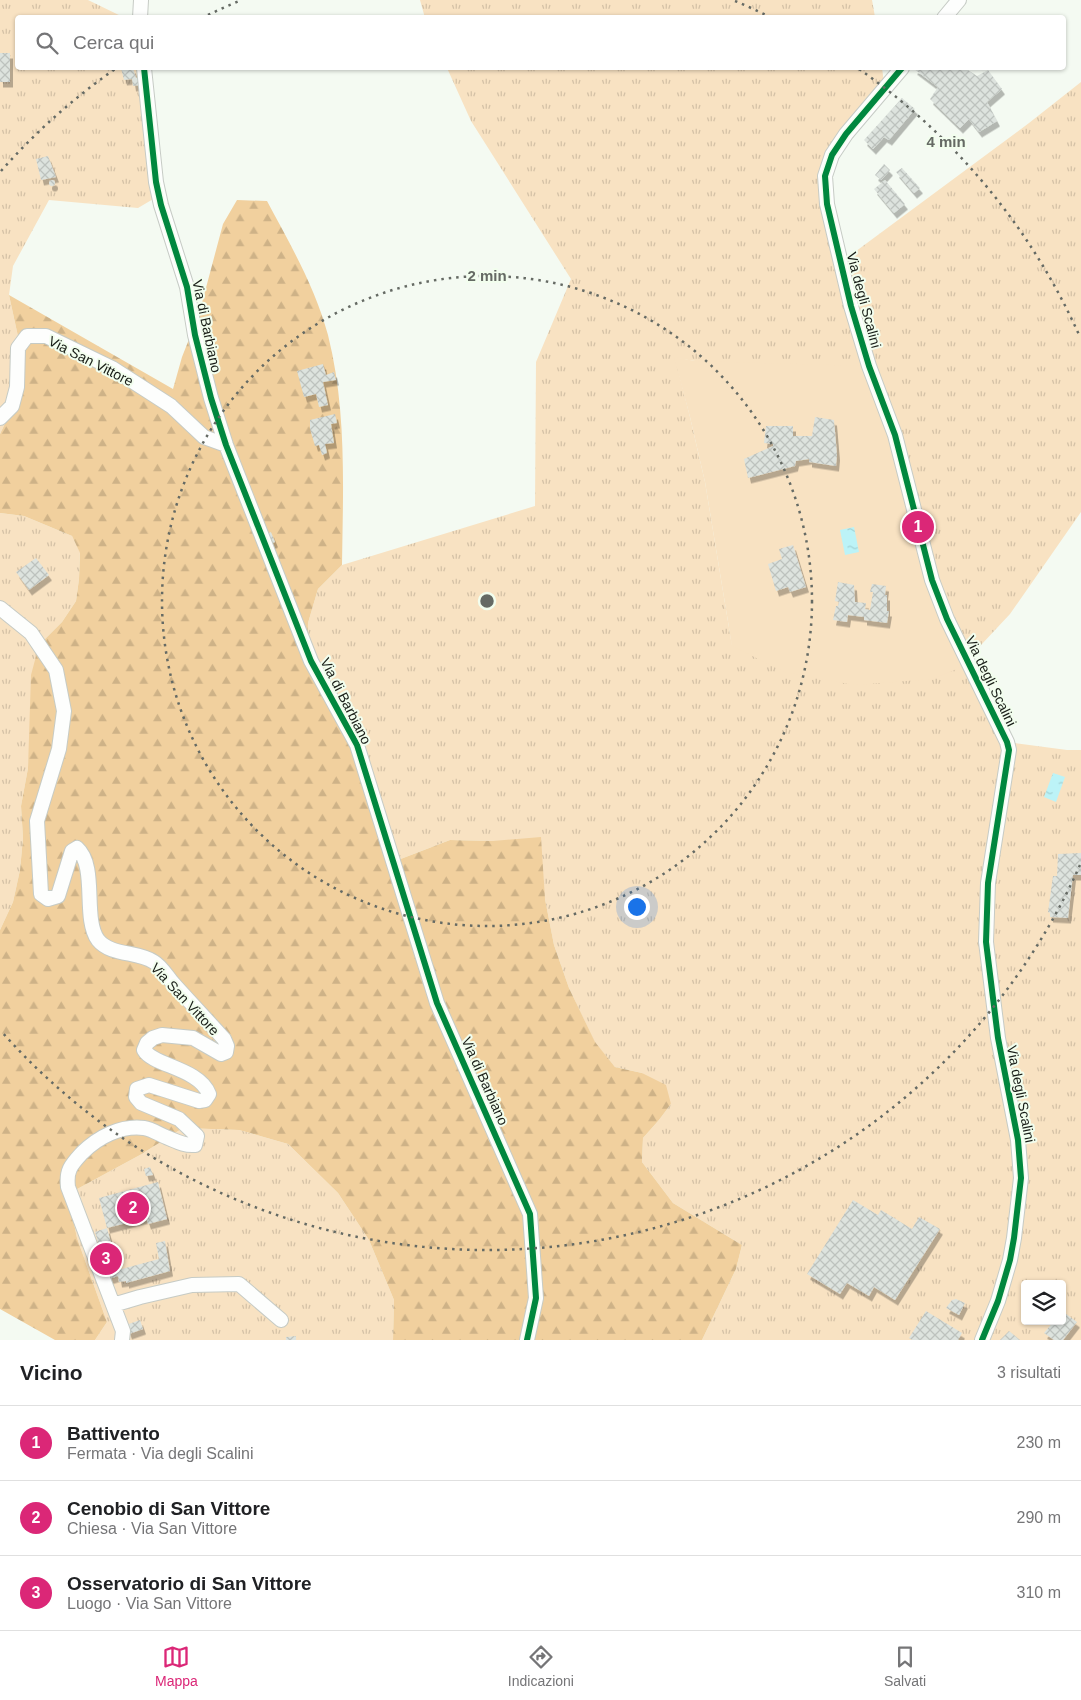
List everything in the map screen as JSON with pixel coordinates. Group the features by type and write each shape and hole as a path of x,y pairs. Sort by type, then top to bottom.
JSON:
{"street":[{"path":"140,15 141,0"},
{"path":"946,15 959,0"},
{"name":"Via di Barbiano","path":"144,70 156,182 161,205 187,287 210,398 226,445 311,661 357,745 437,1003 530,1214 536,1298 527,1340"},
{"name":"Via degli Scalini","path":"900,70 846,134 832,155 824,176 827,204 851,306 869,366 895,434 932,580 947,619 1009,750 988,883 986,933 998,1038 1018,1140 1021,1178 1010,1260 998,1301 982,1340"},
{"name":"Via San Vittore","path":"0,418 12,406 17,387 18,348 27,336 46,336 112,368 171,406 204,437 226,445"},
{"name":"Via San Vittore","path":"0,608 31,633 56,670 64,711 59,750 38,821 41,894 48,899 58,896 72,851 77,848 82,852 86,865 93,928 97,939 106,948 131,953 155,962 224,1039 227,1046 226,1052 221,1054 193,1038 162,1035 153,1038 147,1043 144,1050 147,1055 181,1069 206,1086 209,1094 205,1100 198,1101 149,1085 137,1089 136,1097 141,1103 179,1118 197,1136 195,1145 187,1146 146,1128 129,1128 111,1132 89,1146 72,1164 67,1176 68,1187 123,1331 122,1340"},
{"path":"113,1305 192,1285 239,1284 281,1320"}],"green space":[{"path":"0,0 88,0 119,15 15,15 15,70 146,70 160,195 138,208 49,200 13,266 9,295 19,341 11,411 0,434"},
{"path":"420,0 872,0 875,15 424,15"},
{"path":"448,70 882,70 885,90 829,155 826,198 840,263 1029,123 1081,82 1081,512 1010,614 967,660 1007,742 1067,750 1081,750 1081,1340 702,1340 736,1269 742,1245 673,1203 642,1162 643,1138 671,1104 642,1073 615,1067 595,1043 569,988 554,945 545,899 493,841 450,840 398,860 307,661 308,623 318,589 342,565 535,506 536,362 571,279 471,121","holes":["675,358 695,361 732,646 705,482"]},
{"path":"237,200 267,201 301,266 323,317 334,364 341,421 342,565 318,589 308,623 307,661 348,738 398,860 450,840 493,841 541,837 545,899 554,945 569,988 595,1042 615,1067 642,1073 666,1085 671,1104 643,1138 642,1162 673,1203 742,1245 736,1269 702,1340 393,1340 394,1300 369,1240 338,1193 288,1144 239,1130 183,1128 140,1155 68,1194 77,1238 107,1322 95,1340 55,1340 0,1309 0,930 13,902 20,870 23,838 21,806 28,768 31,675 39,645 62,622 76,601 80,553 72,536 24,516 0,513 0,434 11,411 19,341 9,295 173,389 182,357 199,314 223,224"},
{"path":"674,357 695,361 869,366 924,549 967,660 957,669 932,679 854,685 785,672 732,646 705,482"},
{"path":"0,513 24,516 72,536 80,552 76,601 62,622 39,645 28,768 21,806 23,838 20,870 13,902 0,930"},
{"path":"183,1128 239,1130 288,1144 338,1193 369,1240 394,1300 393,1340 95,1340 107,1322 77,1238 68,1194 140,1155"}],"water":[{"path":"854,527 859,552 845,555 840,530"},
{"path":"1053,773 1065,777 1056,802 1044,797"}],"building":[{"path":"0,53 10,53 10,82 0,82"},
{"path":"122,70 134,70 136,78 139,77 141,85 133,86 132,79 124,80"},
{"path":"915,70 968,70 977,76 988,70 1002,89 987,102 997,121 979,132 969,119 960,128 930,99 938,87"},
{"path":"902,98 915,109 889,140 884,137 873,149 864,140"},
{"path":"48,156 56,177 41,180 36,159"},
{"path":"884,164 890,170 881,180 875,175"},
{"path":"902,168 920,188 914,193 896,172"},
{"path":"52,180 55,183 52,186 49,183"},
{"path":"885,180 905,204 894,213 874,189"},
{"path":"323,364 326,375 334,372 336,380 323,382 328,405 319,407 316,394 304,397 297,371"},
{"path":"335,414 337,423 331,424 334,443 325,444 327,453 322,455 319,445 315,446 310,429 310,420"},
{"path":"815,417 834,420 836,466 809,462 809,459 796,461 795,466 748,478 744,459 773,446 773,444 764,443 766,426 793,426 793,436 812,436"},
{"path":"271,532 275,542 269,545 265,535"},
{"path":"793,545 806,587 790,592 788,587 776,591 768,564 782,559 779,549"},
{"path":"36,558 49,575 29,590 16,572"},
{"path":"838,582 854,585 855,602 866,603 865,609 870,610 873,592 870,592 872,584 886,586 885,595 887,595 887,611 889,611 887,623 864,620 864,617 848,615 847,622 833,620 836,606 838,606 839,602 835,601"},
{"path":"1081,853 1081,875 1073,875 1068,918 1050,917 1048,912 1053,876 1057,876 1058,854"},
{"path":"150,1167 153,1175 146,1176 144,1169"},
{"path":"158,1182 167,1219 148,1224 146,1218 107,1228 99,1198"},
{"path":"853,1200 878,1215 881,1210 912,1229 919,1217 940,1229 895,1300 874,1287 869,1296 847,1283 840,1294 807,1274"},
{"path":"107,1228 118,1270 159,1259 156,1243 165,1241 170,1271 126,1283 126,1281 119,1282 118,1276 109,1279 98,1253 101,1252 95,1232"},
{"path":"956,1299 965,1303 959,1315 946,1308 952,1300"},
{"path":"926,1311 962,1333 958,1340 912,1340 909,1338"},
{"path":"1066,1314 1077,1322 1063,1340 1054,1340 1044,1333 1051,1325 1066,1325"},
{"path":"140,1320 143,1329 129,1334 126,1325"},
{"path":"1009,1331 1020,1340 1000,1340"},
{"path":"296,1336 296,1340 286,1340 286,1337"}],"cycle path":[{"path":"144,70 156,182 161,205 187,287 195,335 211,398 226,445 311,661 357,745 437,1003 530,1214 536,1298 527,1340"},
{"path":"900,70 846,134 832,155 825,176 827,204 851,306 869,366 895,435 932,580 947,619 1007,742 1009,750 988,883 986,942 998,1038 1018,1140 1021,1178 1010,1260 998,1301 982,1340"}],"place":[{"name":"Battivento","path":"918,527"},
{"name":"Cenobio di San Vittore","path":"133,1208"},
{"name":"Osservatorio di San Vittore","path":"106,1259"}]}
